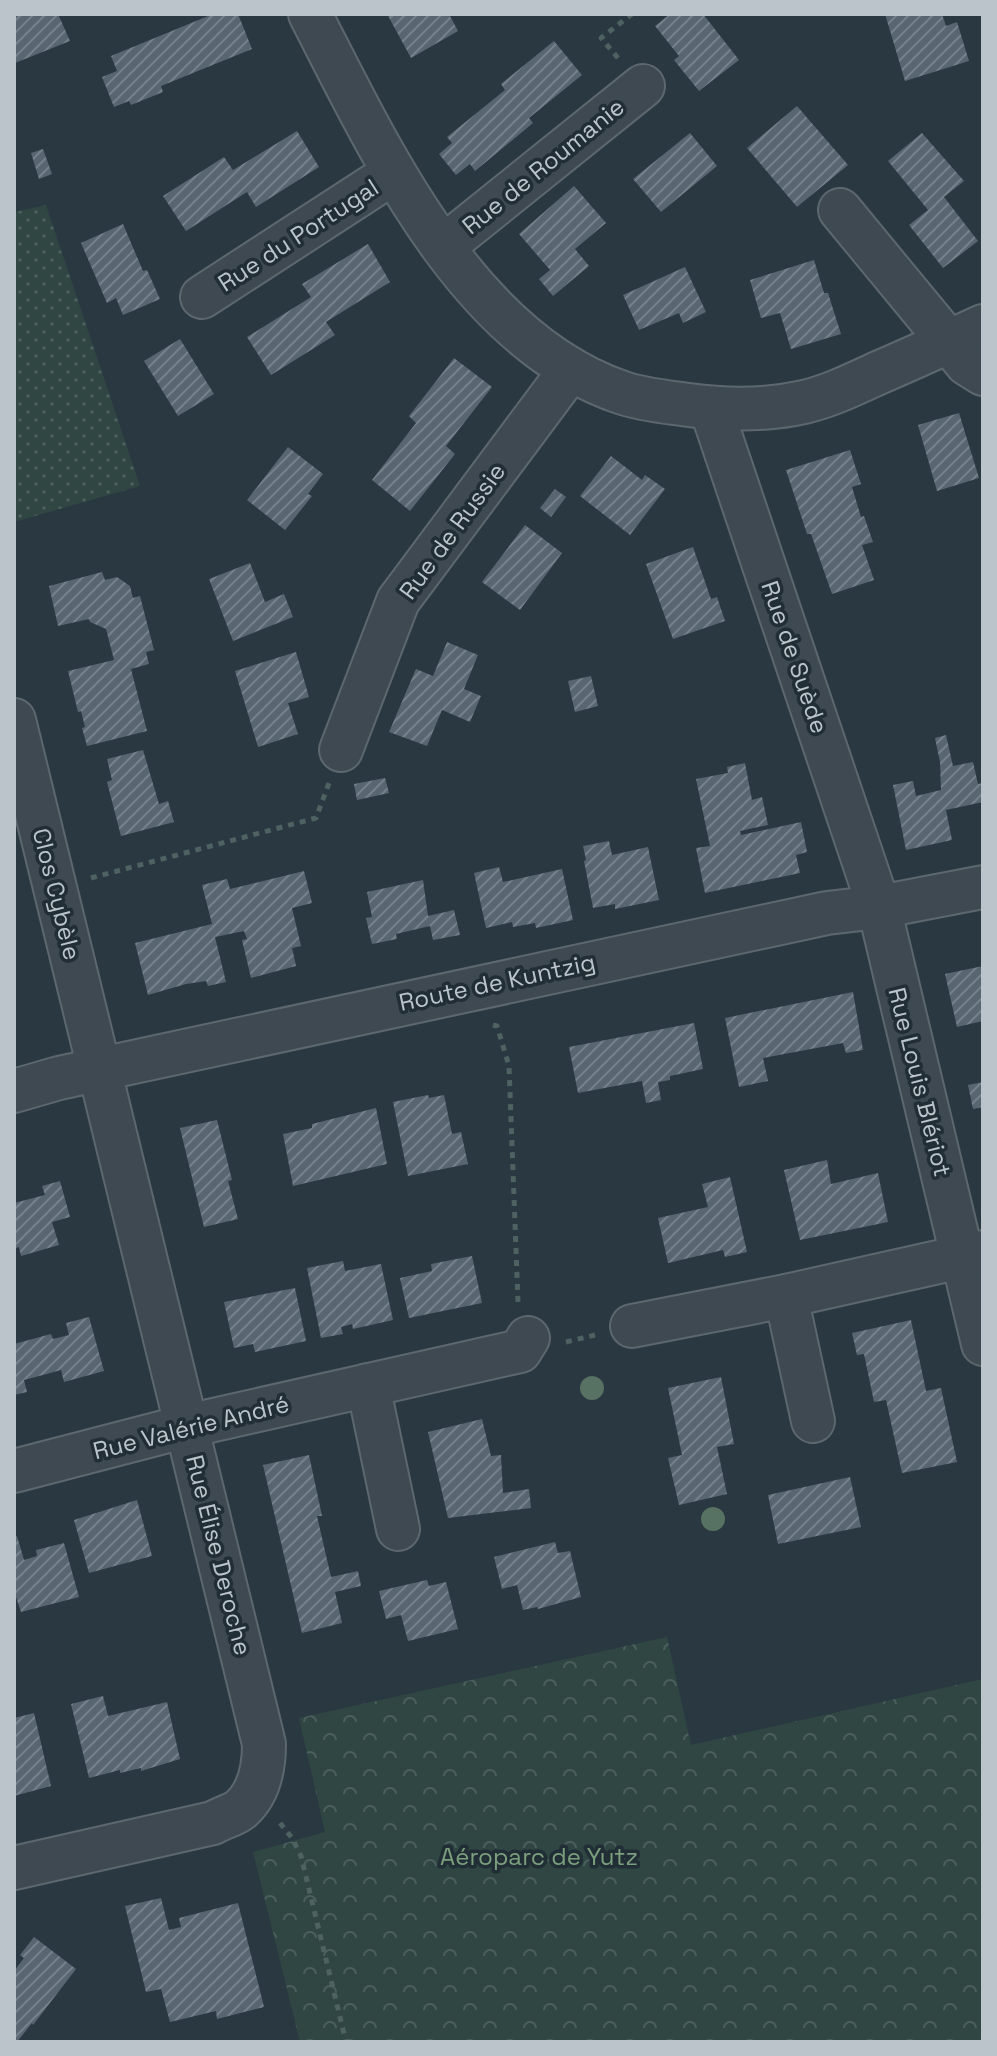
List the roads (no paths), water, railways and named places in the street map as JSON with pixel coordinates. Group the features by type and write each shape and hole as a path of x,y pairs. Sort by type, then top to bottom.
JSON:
{"street":[{"path":"310,14 393,173 482,298 524,337 571,369 624,393 711,408 766,407 803,402 837,391 966,334"},
{"name":"Rue de Roumanie","path":"444,246 643,86"},
{"name":"Rue du Portugal","path":"202,297 393,173"},
{"path":"840,210 966,334 967,364 983,374"},
{"name":"Rue de Russie","path":"341,750 398,601 571,369"},
{"name":"Rue de Suède","path":"711,408 879,907"},
{"name":"Clos Cybèle","path":"14,720 100,1069"},
{"name":"Route de Kuntzig","path":"14,1091 100,1069 475,987 827,913 879,907 983,887"},
{"name":"Rue Louis Blériot","path":"879,907 972,1254 983,1344"},
{"name":"Rue Élise Deroche","path":"14,1868 213,1823 241,1809 264,1769 264,1744 100,1069"},
{"path":"632,1326 786,1296 972,1254"},
{"path":"786,1296 813,1421"},
{"name":"Rue Valérie André","path":"14,1471 187,1426 520,1351 528,1338"},
{"path":"368,1385 398,1529"}],"park label":[{"name":"Aéroparc de Yutz","path":"539,1856"}]}
